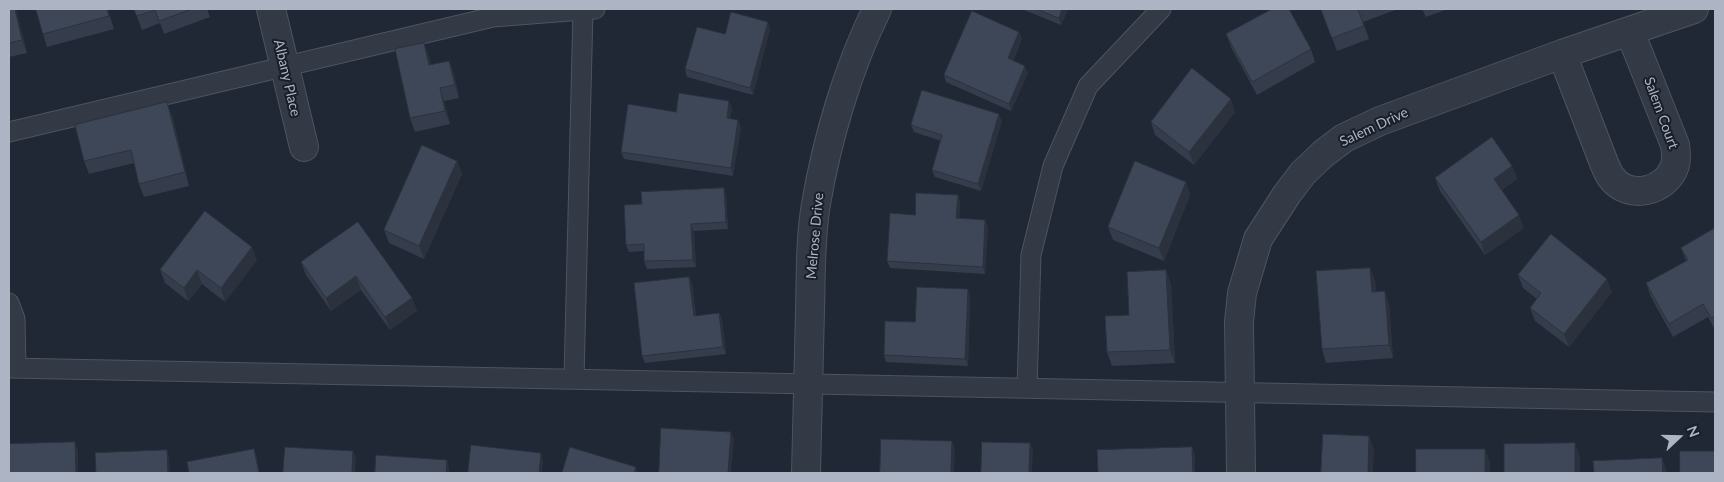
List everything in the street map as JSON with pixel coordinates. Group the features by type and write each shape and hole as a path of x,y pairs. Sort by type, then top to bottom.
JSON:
{"street":[{"name":"Albany Place","path":"271,9 304,147"},
{"name":"Melrose Drive","path":"806,473 812,247 816,205 842,97 868,26 877,9"},
{"name":"Salem Drive","path":"1241,473 1239,322 1242,293 1258,239 1303,173 1344,138 1380,121 1562,54 1694,9"},
{"name":"Salem Court","path":"1562,54 1611,178 1624,188 1635,191 1647,191 1660,186 1668,178 1676,160 1675,145 1630,32"}],"lane":[{"path":"9,132 284,65 493,17 589,9 574,379"},
{"path":"1026,388 1031,255 1053,166 1088,86 1161,9"},
{"path":"9,303 15,319 12,368 1715,402"}],"building":[{"path":"9,9 15,9 22,40 9,43"},
{"path":"36,9 107,9 109,16 43,34"},
{"path":"134,9 192,9 159,21 155,10 137,16"},
{"path":"1037,9 1062,9 1059,18"},
{"path":"1272,9 1289,9 1311,49 1252,82 1226,34"},
{"path":"1321,9 1358,9 1364,26 1332,38"},
{"path":"972,11 1019,32 1008,58 1025,66 1009,104 944,75"},
{"path":"731,12 768,22 750,88 685,69 697,27 725,34"},
{"path":"424,43 429,65 449,61 455,85 440,88 445,111 410,118 395,49"},
{"path":"1192,68 1231,99 1189,152 1151,122"},
{"path":"922,90 999,114 978,184 932,170 942,135 911,125"},
{"path":"679,93 729,101 727,118 738,120 731,168 621,152 628,104 676,112"},
{"path":"167,102 185,172 139,184 131,150 84,161 75,125"},
{"path":"1492,137 1512,166 1494,179 1519,215 1481,242 1435,178"},
{"path":"422,145 457,161 419,246 384,230"},
{"path":"1135,161 1186,182 1159,248 1108,227"},
{"path":"724,188 726,222 691,224 693,260 644,261 644,244 626,245 624,205 642,204 641,192"},
{"path":"916,193 958,195 956,218 985,220 983,267 887,261 890,213 915,215"},
{"path":"205,211 252,247 221,288 197,270 184,288 160,270"},
{"path":"358,222 412,298 385,317 356,276 326,298 301,262"},
{"path":"1715,228 1715,316 1711,318 1703,304 1669,324 1646,283 1688,260 1681,248"},
{"path":"1551,234 1607,279 1564,334 1530,308 1541,293 1518,275"},
{"path":"1370,268 1372,292 1385,291 1389,345 1322,349 1316,271"},
{"path":"1166,270 1170,350 1107,352 1105,316 1129,315 1127,272"},
{"path":"689,277 694,316 719,313 723,347 642,356 634,283"},
{"path":"917,287 968,289 965,359 884,355 885,321 915,322"},
{"path":"661,428 731,432 728,473 659,473"},
{"path":"1323,434 1369,436 1368,473 1321,473"},
{"path":"881,439 952,441 951,473 880,473"},
{"path":"75,442 76,473 9,473 9,444"},
{"path":"982,442 1030,443 1029,473 981,473"},
{"path":"1575,443 1575,473 1504,473 1504,444"},
{"path":"471,445 541,453 539,473 468,473"},
{"path":"285,447 353,451 352,473 283,473"},
{"path":"570,447 636,467 634,473 562,473"},
{"path":"1192,447 1193,473 1098,473 1097,450"},
{"path":"254,449 259,473 189,473 187,462"},
{"path":"1416,449 1485,449 1485,473 1416,473"},
{"path":"167,450 168,473 96,473 95,453"},
{"path":"1680,451 1715,451 1715,473 1680,473"},
{"path":"376,455 447,460 446,473 375,473"},
{"path":"1662,458 1663,473 1594,473 1593,461"}]}
